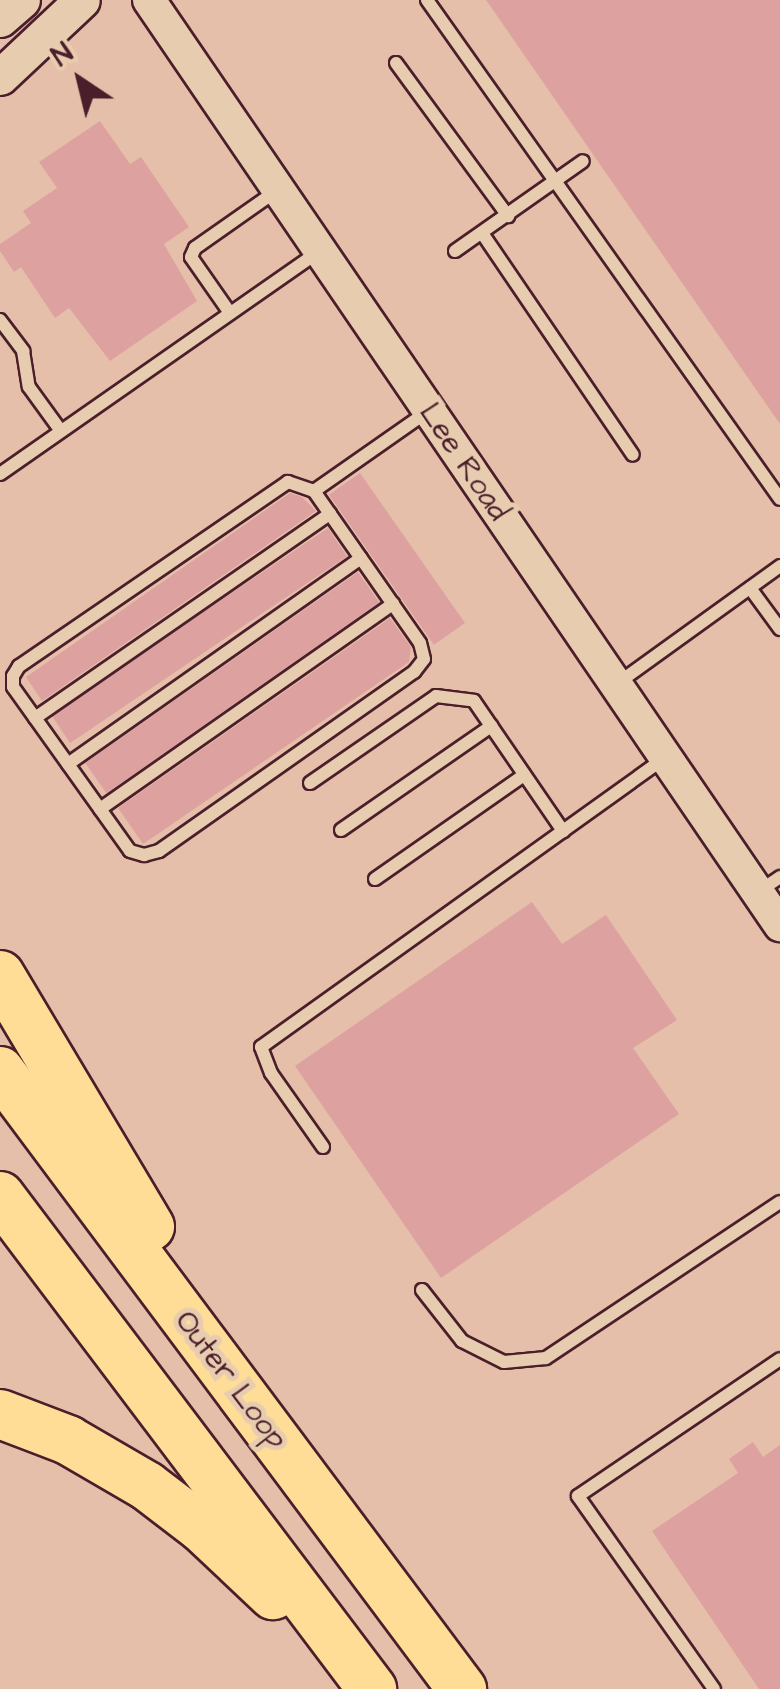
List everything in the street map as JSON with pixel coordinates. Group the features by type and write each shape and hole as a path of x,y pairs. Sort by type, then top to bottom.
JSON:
{"highway":[{"path":"0,974 228,1359 316,1492"},
{"name":"Outer Loop","path":"0,1071 462,1689"},
{"path":"0,1196 372,1689"},
{"path":"0,1414 84,1448 174,1505 236,1558 364,1689"}],"main road":[{"path":"0,20 22,0"},
{"path":"0,77 82,0"}],"street":[{"name":"Lee Road","path":"148,0 666,757 769,884 780,925"}],"lane":[{"path":"428,0 780,499"},
{"path":"396,64 508,216"},
{"path":"455,252 583,161"},
{"path":"230,313 191,257 195,248 278,189"},
{"path":"482,233 632,455"},
{"path":"0,474 320,250"},
{"path":"0,320 23,351 29,387 61,431"},
{"path":"314,491 429,410"},
{"path":"288,482 314,491 420,644 424,659 414,672 159,851 144,855 130,851 13,687 19,666 288,482"},
{"path":"35,718 330,514"},
{"path":"68,764 361,558"},
{"path":"616,685 780,566"},
{"path":"750,588 780,629"},
{"path":"100,809 393,604"},
{"path":"310,783 436,696 474,701 563,831"},
{"path":"341,830 491,726"},
{"path":"322,1147 270,1072 261,1048 666,757"},
{"path":"375,879 524,775"},
{"path":"422,1290 462,1342 504,1362 546,1358 780,1202"},
{"path":"714,1689 578,1496 780,1359"}],"building":[{"path":"486,0 780,0 780,424"},
{"path":"100,121 130,164 141,157 189,227 164,244 197,301 110,361 69,308 55,318 21,267 14,272 0,251 0,244 31,223 23,211 57,188 39,162"},
{"path":"360,473 465,623 434,645 329,495"},
{"path":"290,493 302,497 316,511 42,701 26,677"},
{"path":"328,528 347,556 70,743 51,715"},
{"path":"358,572 379,602 106,793 85,763"},
{"path":"390,618 411,647 409,662 143,844 118,808"},
{"path":"532,902 562,944 606,915 677,1020 633,1048 679,1114 441,1278 295,1066"},
{"path":"753,1442 763,1457 780,1445 780,1689 759,1689 652,1531 738,1473 729,1459"}]}
